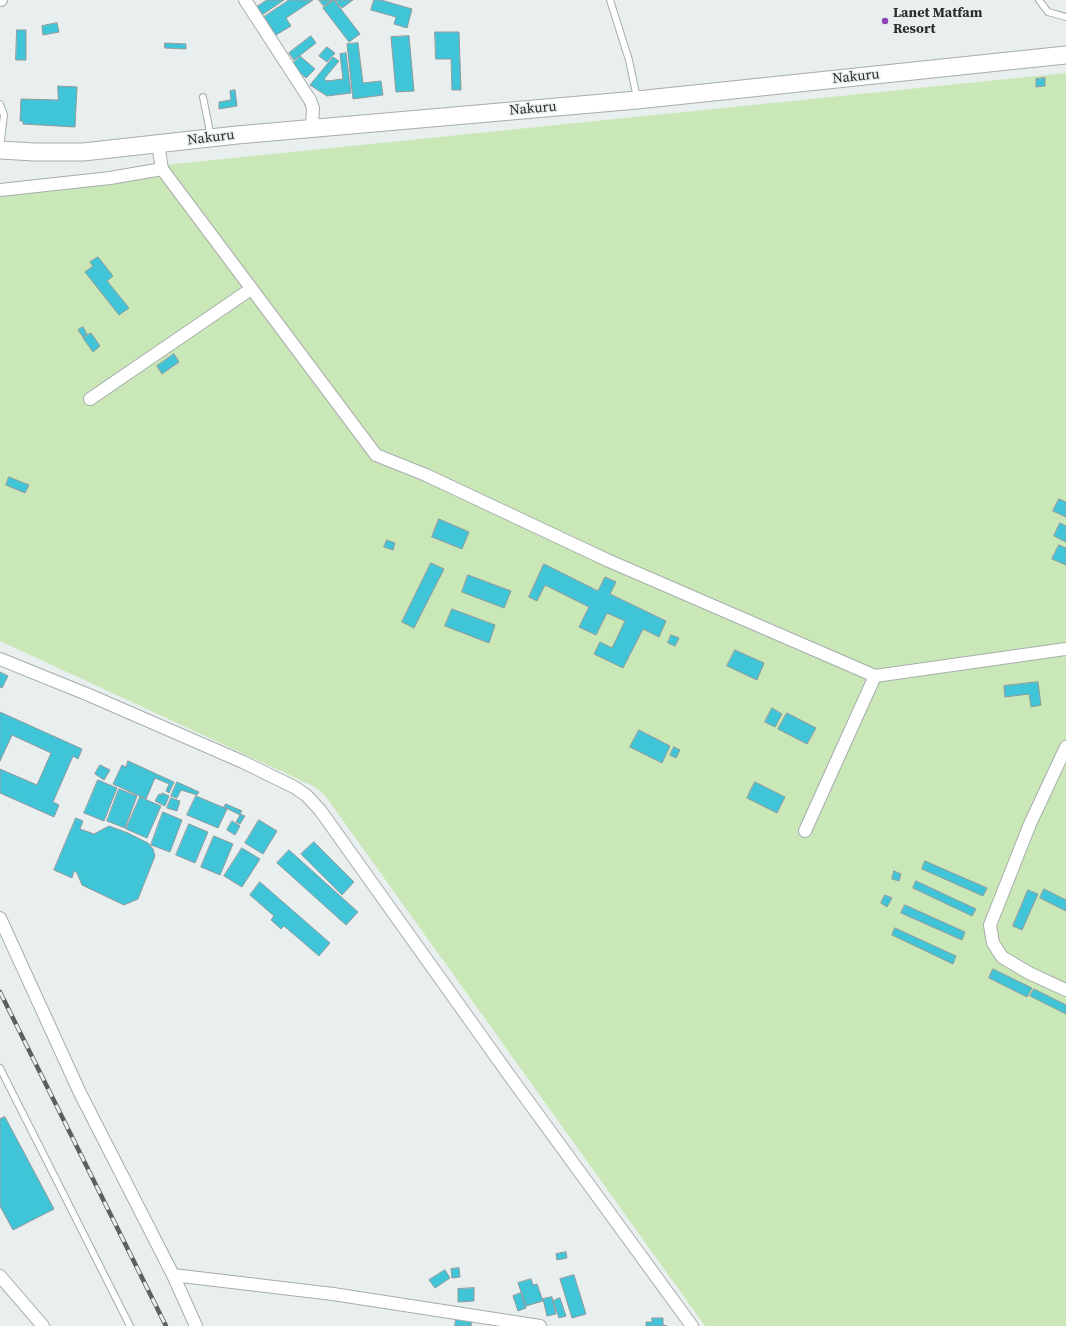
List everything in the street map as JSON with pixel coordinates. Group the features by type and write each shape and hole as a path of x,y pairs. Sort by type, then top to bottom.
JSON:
{"main road":[{"name":"Nakuru","path":"0,150 83,152 312,128 637,100 1066,55"}],"street":[{"path":"245,0 310,100 314,108 312,128"},
{"path":"158,144 162,169 376,455 426,475 606,560 875,676 1066,649"},
{"path":"0,190 110,178 162,169"},
{"path":"90,399 252,289"},
{"path":"0,659 89,695 244,762 306,795 320,810 509,1075 692,1326"},
{"path":"805,831 875,676"},
{"path":"1066,748 1030,824 998,899 990,925 993,943 1002,957 1029,973 1066,990"},
{"path":"0,918 80,1093 173,1275 196,1326"},
{"path":"173,1275 333,1294 540,1326"},
{"path":"0,1276 43,1326"}],"lane":[{"path":"610,0 629,60 637,100"},
{"path":"1039,0 1048,12 1066,17"},
{"path":"203,97 212,138"},
{"path":"0,104 4,115 0,150"},
{"path":"0,1068 130,1326"}],"green space":[{"path":"1066,73 1066,1326 705,1326 324,794 313,786 0,641 0,189 155,166"}],"building":[{"path":"267,0 284,0 262,15 257,7"},
{"path":"289,0 313,0 286,18 291,26 276,35 264,17"},
{"path":"319,0 332,0 324,6"},
{"path":"334,0 360,34 349,42 323,8"},
{"path":"335,0 353,0 342,8"},
{"path":"374,0 381,0 412,9 407,28 394,24 396,17 371,10"},
{"path":"57,23 59,32 43,35 42,26"},
{"path":"17,30 26,30 26,60 16,60"},
{"path":"435,32 459,32 461,90 452,90 451,59 436,59"},
{"path":"311,36 316,43 294,60 289,53"},
{"path":"409,36 414,91 396,92 391,37"},
{"path":"165,43 186,44 186,49 165,48"},
{"path":"358,43 363,83 381,81 383,95 353,99 347,44"},
{"path":"327,47 335,53 327,62 319,56"},
{"path":"346,53 351,93 327,96 310,85 333,57 339,61 324,79 327,81 343,79 340,54"},
{"path":"300,56 315,69 306,78 291,65"},
{"path":"1045,78 1045,86 1036,87 1036,79"},
{"path":"58,86 77,87 75,127 23,124 23,121 20,121 21,99 58,100"},
{"path":"235,90 237,106 219,109 219,102 231,100 230,91"},
{"path":"98,257 113,276 107,281 129,308 119,315 85,272 93,266 90,262"},
{"path":"83,327 87,334 83,337 78,330"},
{"path":"91,333 100,346 93,352 83,338"},
{"path":"174,354 179,362 162,374 157,366"},
{"path":"9,477 29,485 25,493 6,485"},
{"path":"1059,499 1066,502 1066,517 1053,511"},
{"path":"439,519 469,532 462,549 432,537"},
{"path":"1060,523 1066,526 1066,542 1054,536"},
{"path":"387,540 395,543 393,550 384,547"},
{"path":"1059,545 1066,548 1066,565 1052,559"},
{"path":"431,563 444,569 414,628 402,622"},
{"path":"544,564 598,591 605,577 616,582 610,594 666,621 659,637 643,629 623,668 594,654 600,642 612,648 625,621 607,613 596,635 579,627 589,607 545,585 537,601 529,597"},
{"path":"468,575 511,591 504,608 462,592"},
{"path":"452,609 495,625 489,643 445,626"},
{"path":"671,635 679,638 675,646 668,643"},
{"path":"735,650 764,663 757,680 727,666"},
{"path":"0,672 8,676 2,688 0,687"},
{"path":"1038,682 1041,705 1031,707 1029,694 1005,697 1004,686"},
{"path":"772,708 782,714 775,727 765,722"},
{"path":"0,712 82,749 78,759 73,756 53,802 59,805 54,817 0,793 0,769 37,785 51,753 12,735 0,761"},
{"path":"787,713 816,728 807,744 778,729"},
{"path":"639,730 670,746 662,763 630,747"},
{"path":"674,747 680,750 676,758 670,755"},
{"path":"128,761 174,782 169,793 166,791 169,784 155,778 146,799 113,784 122,765 126,767"},
{"path":"100,765 110,770 104,780 95,774"},
{"path":"98,780 117,788 104,821 84,813"},
{"path":"177,782 199,792 197,795 181,790 177,798 171,796"},
{"path":"755,782 785,797 777,813 747,798"},
{"path":"119,789 137,796 125,828 107,821"},
{"path":"162,793 169,796 165,806 155,801 159,794 162,795"},
{"path":"196,796 227,809 218,828 187,815"},
{"path":"140,797 161,806 147,838 126,829"},
{"path":"171,798 180,801 177,811 167,808"},
{"path":"226,804 242,811 240,814 245,816 240,824 236,822 240,815 224,807"},
{"path":"163,812 182,820 170,852 151,845"},
{"path":"76,818 83,821 80,829 94,834 109,826 148,843 153,849 155,856 138,899 124,905 82,885 77,873 74,871 72,878 54,870"},
{"path":"259,820 277,831 263,854 245,843"},
{"path":"232,821 240,826 235,835 227,830"},
{"path":"189,824 208,832 195,863 176,855"},
{"path":"214,836 233,844 220,875 201,867"},
{"path":"314,842 354,882 342,895 301,854"},
{"path":"242,848 260,859 242,887 224,876"},
{"path":"289,850 358,912 346,925 277,863"},
{"path":"925,861 987,888 983,896 922,869"},
{"path":"894,871 901,874 899,881 892,879"},
{"path":"916,881 976,909 972,916 913,888"},
{"path":"260,882 330,943 319,956 284,926 281,929 271,920 274,916 250,895"},
{"path":"1044,889 1066,900 1066,911 1040,898"},
{"path":"1028,890 1038,894 1022,930 1013,926"},
{"path":"885,895 892,898 887,907 881,903"},
{"path":"905,905 965,932 962,940 901,913"},
{"path":"895,928 956,956 953,964 892,935"},
{"path":"993,969 1032,988 1027,997 989,978"},
{"path":"1034,989 1066,1005 1066,1014 1030,996"},
{"path":"5,1117 54,1209 13,1230 0,1206 0,1119"},
{"path":"566,1252 567,1258 557,1260 556,1254"},
{"path":"459,1268 460,1277 452,1278 451,1269"},
{"path":"445,1270 450,1278 435,1288 429,1280"},
{"path":"574,1275 586,1314 572,1318 560,1279"},
{"path":"531,1279 533,1285 537,1284 543,1301 526,1306 518,1283"},
{"path":"474,1288 474,1301 458,1302 458,1289"},
{"path":"521,1293 526,1308 518,1311 513,1296"},
{"path":"552,1297 556,1314 547,1316 543,1299"},
{"path":"560,1298 566,1316 559,1318 553,1301"},
{"path":"456,1318 472,1319 471,1326 455,1326"},
{"path":"652,1318 663,1318 663,1325 667,1326 646,1326 646,1322 652,1322"}],"railway":[{"path":"0,992 166,1326"}],"place":[{"name":"Lanet Matfam Resort","path":"885,21"}]}
